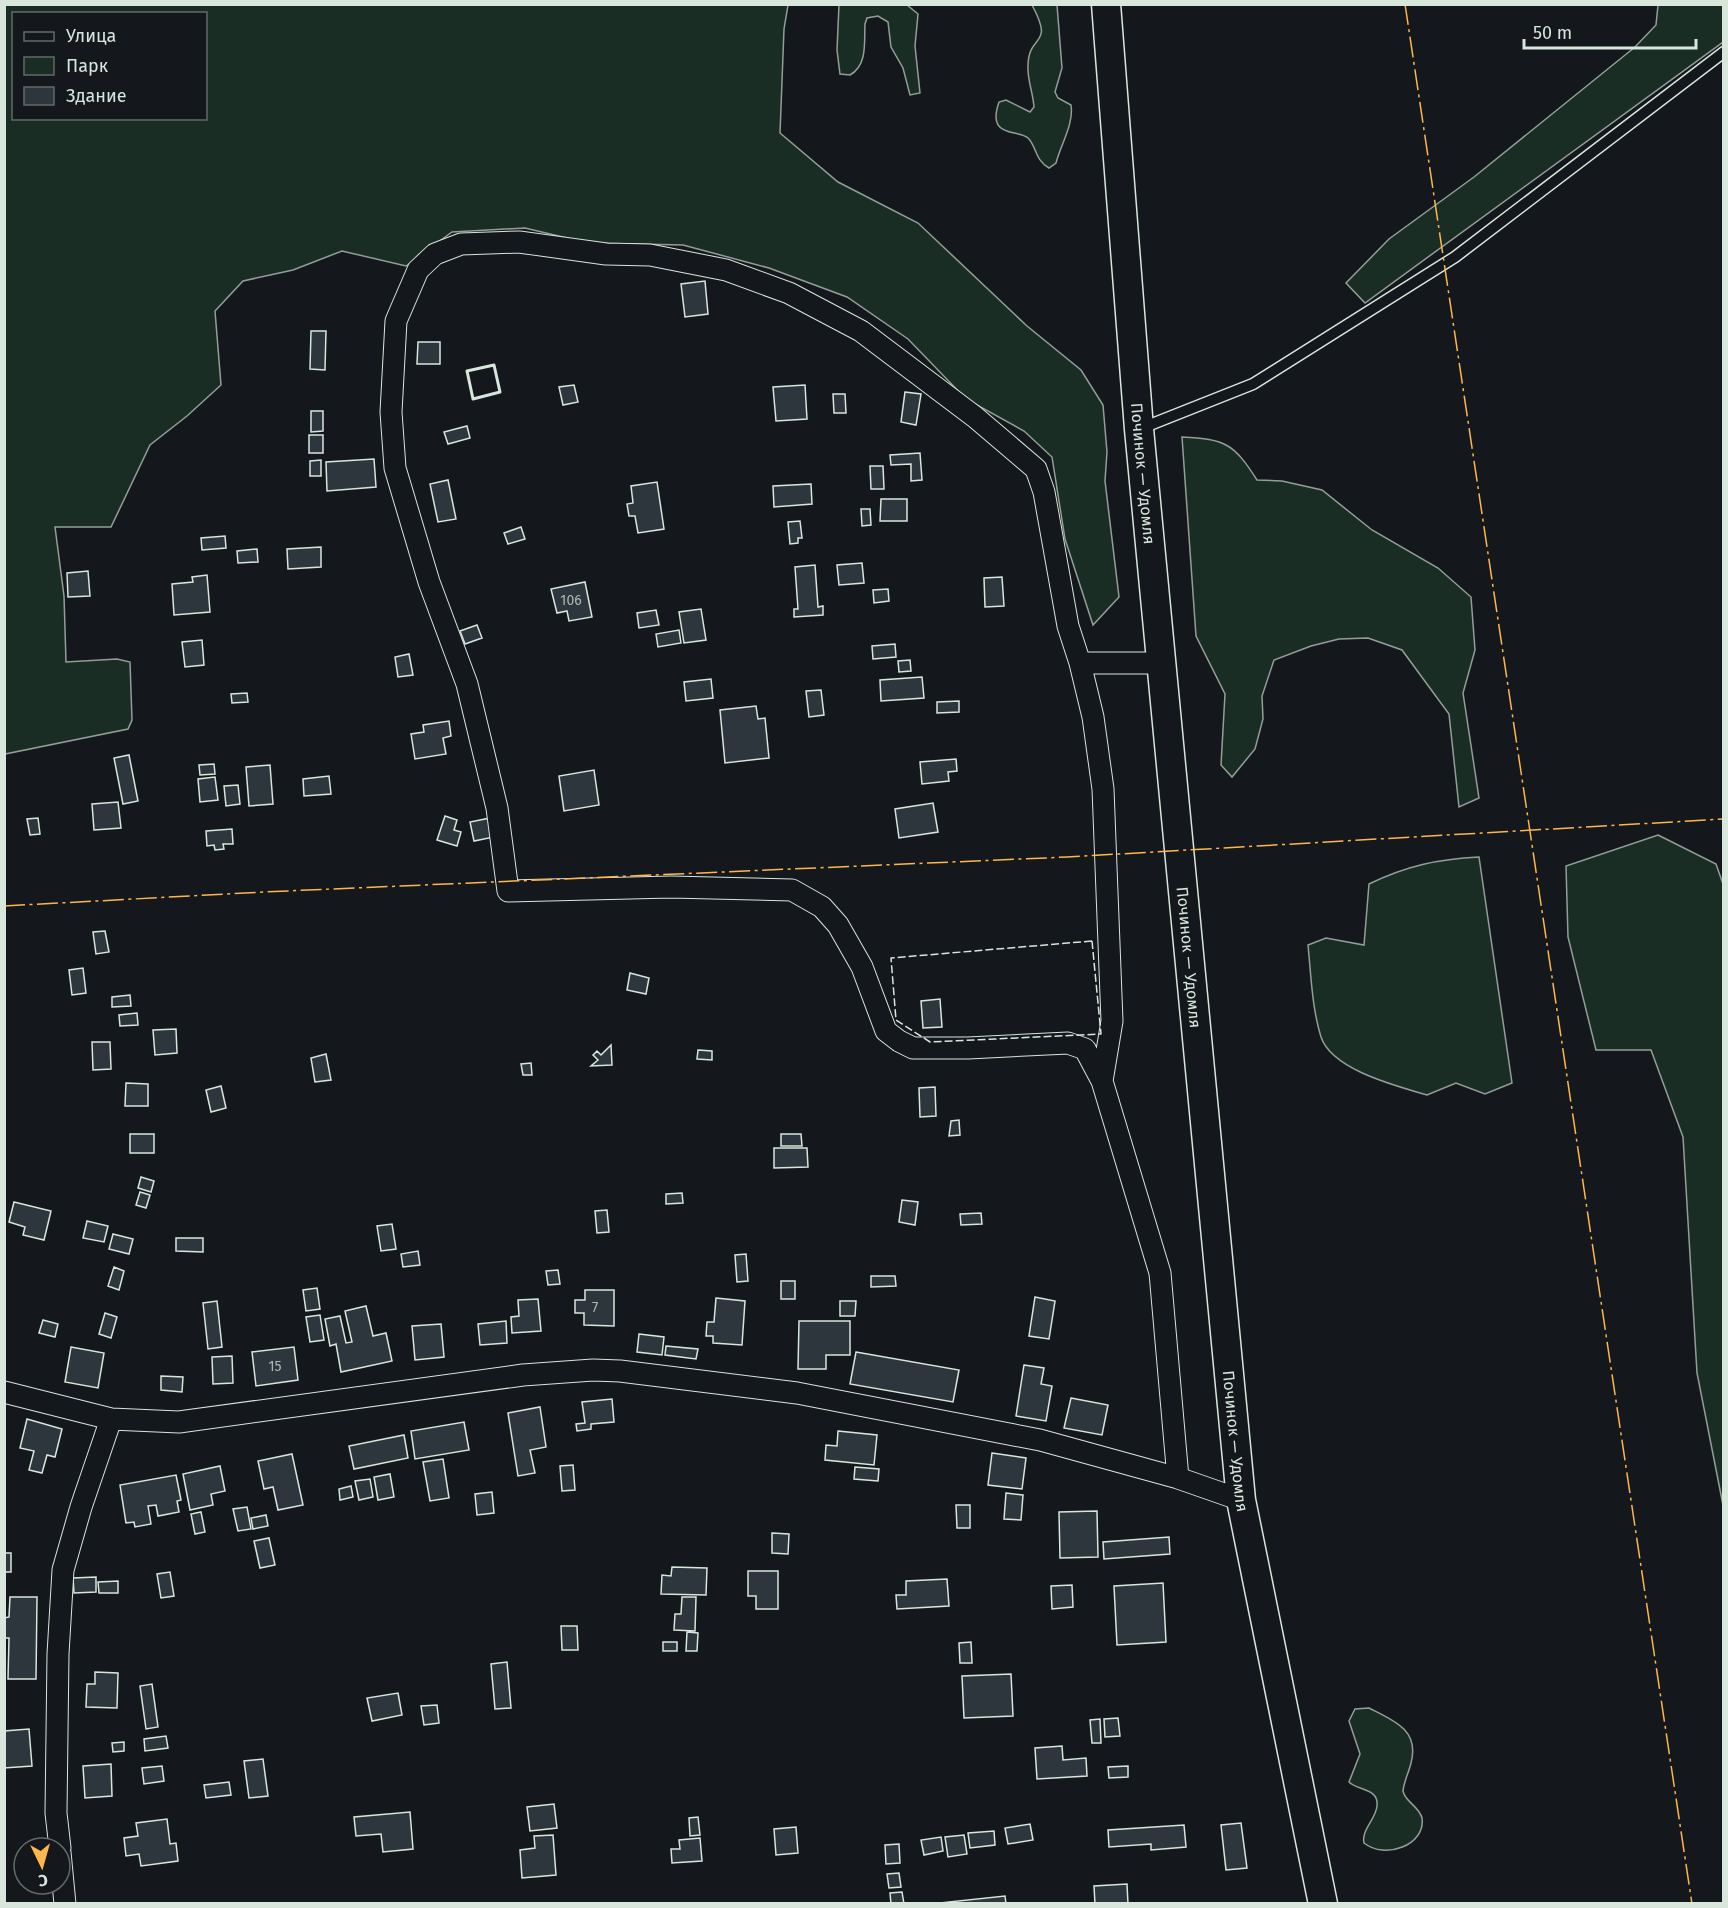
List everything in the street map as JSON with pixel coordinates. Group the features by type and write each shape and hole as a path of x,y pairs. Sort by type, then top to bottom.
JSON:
{"main road":[{"name":"Починок — Удомля","path":"1106,4 1139,429 1241,1500 1323,1904"}],"street":[{"path":"1102,1081 1112,1020 1103,789 1093,717 1068,626 1044,492 1036,469 975,417 861,331 789,293 726,270 650,255 606,254 519,242 461,244 435,254 418,270 396,321 392,353 391,412 395,468 425,571 466,684 497,808 508,891 671,887 792,890 822,907 838,924 862,967 886,1031 898,1041 914,1048 1068,1044 1085,1049 1102,1081 1160,1273 1178,1478"},
{"path":"1080,663 1161,663"},
{"path":"4,1392 111,1419 179,1422 523,1375 592,1370 620,1371 809,1395 1040,1440 1178,1478 1241,1500"},
{"path":"59,1836 56,1813 57,1688 63,1570 81,1507 111,1419"}],"lane":[{"path":"1139,429 1253,384 1455,256 1724,52"}],"green space":[{"path":"5,5 788,5 784,29 780,133 838,182 918,223 1027,326 1081,370 1103,405 1107,452 1105,481 1119,597 1093,625 1065,539 1052,457 1024,431 966,399 908,339 847,297 769,268 683,245 588,243 525,228 452,232 406,266 342,251 293,270 243,281 215,311 221,385 150,445 111,527 55,527 64,596 66,662 117,659 130,662 132,720 128,729 5,754"},
{"path":"839,5 907,5 918,14 915,46 920,93 910,95 903,68 891,47 888,22 878,16 867,18 864,52 860,65 850,75 840,74 837,50"},
{"path":"1032,5 1057,5 1062,68 1055,92 1058,98 1071,105 1071,119 1056,163 1049,168 1038,157 1028,138 1000,127 996,114 999,102 1006,100 1030,112 1034,107 1028,65 1029,55 1039,39 1041,28"},
{"path":"1658,5 1723,5 1723,42 1365,303 1346,283 1389,239 1474,177 1635,47 1656,25"},
{"path":"1182,437 1219,442 1227,446 1242,458 1257,480 1282,481 1322,490 1372,530 1438,568 1471,597 1475,650 1463,693 1479,798 1459,807 1449,714 1402,650 1368,638 1339,639 1311,646 1274,660 1262,696 1263,719 1255,749 1232,777 1221,765 1225,694 1196,636"},
{"path":"1658,835 1716,864 1723,884 1723,1505 1697,1373 1683,1137 1651,1050 1596,1050 1568,937 1566,866"},
{"path":"1479,857 1512,1083 1485,1094 1456,1083 1427,1095 1367,1075 1338,1059 1327,1049 1318,1026 1308,945 1326,938 1364,945 1369,884 1422,864"},
{"path":"1369,1708 1395,1722 1408,1734 1412,1742 1411,1763 1403,1791 1406,1798 1418,1810 1422,1818 1422,1828 1411,1842 1393,1850 1373,1848 1364,1843 1365,1834 1376,1811 1377,1800 1371,1793 1349,1782 1360,1754 1349,1721 1355,1709"}],"building":[{"path":"705,281 708,314 685,317 681,284"},
{"path":"311,331 326,331 325,370 310,369"},
{"path":"418,342 440,342 440,364 417,364"},
{"path":"574,385 578,402 563,405 559,387"},
{"path":"805,385 807,419 776,421 773,387"},
{"path":"905,392 921,394 916,425 901,422"},
{"path":"833,394 845,394 846,413 834,413"},
{"path":"311,411 323,411 323,431 311,432"},
{"path":"467,426 470,438 448,444 444,432"},
{"path":"309,435 323,435 323,453 309,453"},
{"path":"920,453 922,480 911,481 911,464 891,465 890,455"},
{"path":"374,459 376,487 327,491 326,462"},
{"path":"321,460 321,476 310,476 310,461"},
{"path":"870,466 883,466 884,489 871,489"},
{"path":"448,480 456,519 438,522 430,484"},
{"path":"657,482 664,529 638,533 635,516 629,516 627,504 633,503 631,486"},
{"path":"811,484 812,504 774,507 773,486"},
{"path":"881,499 907,499 907,521 880,521"},
{"path":"861,509 870,509 871,525 862,526"},
{"path":"800,521 802,538 798,538 798,543 790,544 788,522"},
{"path":"521,527 525,539 508,544 504,533"},
{"path":"225,536 226,548 202,550 201,538"},
{"path":"321,547 321,567 288,569 287,549"},
{"path":"257,549 258,562 238,563 237,551"},
{"path":"862,563 864,583 839,585 837,565"},
{"path":"815,565 818,607 823,606 823,615 794,617 794,609 798,609 795,567"},
{"path":"88,571 90,596 68,597 67,573"},
{"path":"207,575 210,612 174,615 172,584 193,582 192,577"},
{"path":"1002,577 1004,606 985,607 984,578"},
{"path":"585,582 592,617 569,621 567,611 557,613 551,589"},
{"path":"888,589 889,601 874,603 873,590"},
{"path":"701,609 706,640 684,643 679,612"},
{"path":"656,610 659,625 639,628 637,613"},
{"path":"477,625 482,638 465,644 460,631"},
{"path":"679,630 681,643 658,647 656,634"},
{"path":"202,640 204,665 185,667 182,642"},
{"path":"895,644 896,657 873,659 872,646"},
{"path":"409,654 413,675 398,677 395,657"},
{"path":"910,660 911,671 899,672 898,661"},
{"path":"922,677 924,698 881,701 880,680"},
{"path":"711,679 713,698 686,701 684,682"},
{"path":"821,690 824,715 809,717 806,691"},
{"path":"247,693 248,702 232,703 231,694"},
{"path":"959,701 959,712 937,713 937,702"},
{"path":"756,706 758,719 765,718 769,758 725,763 720,710"},
{"path":"449,721 451,736 443,738 446,754 415,759 411,734 424,732 423,725"},
{"path":"129,755 138,801 123,804 114,758"},
{"path":"956,759 957,771 948,772 949,781 922,784 920,762"},
{"path":"214,764 215,774 200,775 199,765"},
{"path":"270,765 273,804 249,806 246,767"},
{"path":"594,770 599,805 564,811 559,776"},
{"path":"329,776 331,794 304,796 303,779"},
{"path":"215,777 218,800 200,802 198,779"},
{"path":"238,785 240,804 226,806 224,786"},
{"path":"118,802 121,828 94,830 92,804"},
{"path":"933,803 938,832 899,838 895,809"},
{"path":"445,816 457,820 454,830 461,832 457,846 437,840"},
{"path":"38,818 40,834 30,835 27,819"},
{"path":"490,818 494,837 474,841 470,822"},
{"path":"232,829 233,844 223,844 224,849 215,850 214,845 207,846 206,831"},
{"path":"105,931 109,952 96,954 93,932"},
{"path":"83,968 86,993 72,995 69,970"},
{"path":"630,973 649,978 646,994 627,990"},
{"path":"130,995 131,1006 112,1007 112,997"},
{"path":"940,999 942,1027 923,1028 921,1001"},
{"path":"137,1013 138,1025 120,1026 119,1015"},
{"path":"176,1029 177,1053 155,1055 153,1030"},
{"path":"92,1042 110,1042 111,1069 93,1070"},
{"path":"611,1045 612,1065 591,1066 598,1060 593,1055 597,1051 601,1055"},
{"path":"698,1050 712,1051 712,1060 697,1059"},
{"path":"326,1054 331,1080 315,1082 311,1058"},
{"path":"531,1063 532,1075 523,1075 521,1064"},
{"path":"126,1083 148,1084 148,1106 125,1106"},
{"path":"221,1086 226,1108 211,1112 206,1090"},
{"path":"935,1087 936,1116 920,1117 919,1088"},
{"path":"959,1120 960,1135 949,1136 951,1121"},
{"path":"130,1134 154,1134 154,1153 130,1153"},
{"path":"781,1134 801,1134 802,1146 781,1146"},
{"path":"774,1148 807,1148 808,1167 774,1168"},
{"path":"141,1177 154,1181 151,1192 138,1188"},
{"path":"140,1192 150,1195 146,1208 136,1205"},
{"path":"682,1193 683,1203 666,1204 666,1194"},
{"path":"902,1200 918,1202 915,1225 899,1222"},
{"path":"14,1202 51,1211 44,1240 23,1235 25,1227 9,1222"},
{"path":"607,1210 609,1232 597,1233 595,1211"},
{"path":"981,1213 982,1224 961,1225 960,1214"},
{"path":"87,1221 108,1226 104,1242 83,1238"},
{"path":"392,1224 396,1249 381,1251 377,1226"},
{"path":"113,1234 133,1239 129,1254 109,1249"},
{"path":"176,1238 203,1238 203,1252 176,1251"},
{"path":"418,1251 420,1265 403,1267 401,1254"},
{"path":"746,1254 748,1281 737,1282 735,1255"},
{"path":"114,1267 124,1271 119,1290 108,1286"},
{"path":"558,1270 560,1284 548,1285 546,1271"},
{"path":"871,1276 895,1276 896,1286 871,1287"},
{"path":"781,1281 795,1281 795,1299 781,1299"},
{"path":"317,1288 320,1309 306,1311 303,1290"},
{"path":"585,1290 614,1290 614,1326 584,1325 584,1313 575,1313 575,1300 585,1300"},
{"path":"1035,1297 1055,1301 1049,1339 1029,1336"},
{"path":"716,1298 745,1301 742,1345 713,1343 713,1336 706,1336 707,1322 714,1322"},
{"path":"538,1299 541,1331 512,1333 511,1317 519,1316 518,1300"},
{"path":"217,1301 222,1347 208,1349 203,1303"},
{"path":"840,1301 856,1301 855,1316 840,1316"},
{"path":"366,1306 373,1336 386,1333 392,1361 341,1372 336,1344 330,1346 325,1319 340,1316 346,1343 352,1342 345,1311"},
{"path":"105,1313 117,1317 111,1338 99,1334"},
{"path":"320,1315 324,1340 310,1342 306,1317"},
{"path":"43,1320 58,1324 55,1337 39,1333"},
{"path":"506,1321 507,1343 480,1345 478,1324"},
{"path":"799,1321 850,1321 850,1355 826,1355 826,1369 798,1369"},
{"path":"441,1324 444,1357 415,1360 412,1326"},
{"path":"639,1334 664,1337 662,1355 637,1352"},
{"path":"666,1346 698,1349 696,1359 665,1355"},
{"path":"71,1347 104,1353 98,1388 65,1382"},
{"path":"294,1347 298,1380 256,1386 252,1352"},
{"path":"856,1352 959,1370 953,1402 850,1384"},
{"path":"232,1356 233,1383 213,1384 212,1357"},
{"path":"1024,1365 1044,1368 1041,1384 1052,1386 1046,1421 1016,1416"},
{"path":"161,1376 183,1377 182,1392 161,1390"},
{"path":"1071,1398 1108,1405 1102,1435 1064,1428"},
{"path":"612,1399 614,1422 591,1424 591,1429 577,1431 576,1424 585,1423 582,1402"},
{"path":"540,1407 546,1447 530,1450 535,1473 518,1476 508,1413"},
{"path":"27,1419 62,1429 55,1457 47,1455 42,1473 29,1470 34,1451 20,1448"},
{"path":"464,1422 469,1450 415,1459 411,1431"},
{"path":"838,1431 877,1435 874,1465 825,1460 826,1445 837,1446"},
{"path":"404,1435 408,1458 354,1469 349,1446"},
{"path":"992,1453 1026,1458 1022,1489 988,1485"},
{"path":"292,1454 303,1505 278,1510 273,1487 264,1489 258,1461"},
{"path":"443,1459 449,1498 430,1501 423,1462"},
{"path":"573,1465 575,1490 562,1491 560,1466"},
{"path":"220,1466 225,1491 211,1494 213,1505 190,1510 183,1474"},
{"path":"855,1467 879,1469 878,1481 854,1479"},
{"path":"390,1474 394,1497 378,1500 374,1477"},
{"path":"176,1475 181,1500 177,1501 179,1512 158,1516 156,1505 148,1506 151,1524 135,1527 134,1522 126,1523 120,1485"},
{"path":"370,1479 373,1497 359,1500 355,1481"},
{"path":"351,1486 353,1497 340,1500 339,1489"},
{"path":"492,1492 494,1513 477,1515 475,1494"},
{"path":"1006,1493 1023,1495 1021,1520 1004,1519"},
{"path":"956,1505 970,1505 970,1528 957,1528"},
{"path":"247,1507 251,1529 238,1531 233,1509"},
{"path":"1097,1511 1098,1557 1060,1558 1059,1512"},
{"path":"201,1512 205,1532 195,1534 191,1514"},
{"path":"266,1515 268,1526 253,1529 251,1518"},
{"path":"772,1533 789,1534 788,1554 772,1553"},
{"path":"1169,1537 1170,1554 1104,1559 1103,1542"},
{"path":"269,1538 275,1565 260,1568 254,1541"},
{"path":"4,1553 11,1553 11,1572 4,1572"},
{"path":"672,1567 707,1568 706,1595 661,1594 662,1575 671,1576"},
{"path":"748,1571 778,1571 778,1609 756,1609 756,1596 748,1596"},
{"path":"170,1572 174,1596 161,1598 157,1574"},
{"path":"96,1577 96,1592 74,1593 73,1578"},
{"path":"947,1579 949,1606 897,1609 896,1595 906,1595 906,1581"},
{"path":"118,1581 118,1593 99,1593 98,1582"},
{"path":"1163,1583 1166,1642 1117,1645 1114,1586"},
{"path":"1072,1585 1073,1607 1052,1609 1051,1586"},
{"path":"10,1597 37,1597 36,1679 8,1679 9,1638 4,1638 4,1618 9,1617"},
{"path":"682,1597 696,1597 695,1631 674,1630 675,1614 681,1614"},
{"path":"561,1626 577,1626 578,1650 562,1650"},
{"path":"687,1632 698,1633 697,1651 686,1651"},
{"path":"663,1642 677,1642 677,1651 663,1651"},
{"path":"971,1642 972,1663 960,1663 959,1643"},
{"path":"507,1662 511,1708 495,1709 491,1664"},
{"path":"95,1672 118,1673 117,1708 86,1707 87,1684 95,1684"},
{"path":"1011,1674 1013,1716 964,1718 962,1676"},
{"path":"152,1684 158,1727 146,1729 140,1686"},
{"path":"398,1693 402,1715 372,1721 367,1698"},
{"path":"437,1705 439,1723 424,1725 421,1706"},
{"path":"1118,1718 1120,1736 1105,1737 1104,1719"},
{"path":"1100,1719 1101,1743 1092,1743 1090,1720"},
{"path":"29,1729 32,1766 4,1768 4,1731"},
{"path":"166,1736 168,1748 145,1751 144,1739"},
{"path":"124,1742 124,1751 113,1752 112,1743"},
{"path":"1062,1746 1063,1760 1086,1758 1087,1776 1037,1779 1035,1748"},
{"path":"263,1759 268,1796 249,1798 244,1761"},
{"path":"111,1764 112,1796 85,1798 83,1766"},
{"path":"162,1766 164,1781 144,1784 142,1768"},
{"path":"1128,1766 1128,1777 1109,1778 1108,1767"},
{"path":"229,1782 231,1795 206,1798 204,1785"},
{"path":"554,1804 557,1828 530,1831 527,1807"},
{"path":"410,1812 413,1849 383,1852 381,1834 356,1836 354,1817"},
{"path":"698,1817 700,1835 690,1836 689,1818"},
{"path":"167,1819 170,1844 176,1843 178,1861 141,1866 139,1854 126,1856 124,1838 138,1836 136,1823"},
{"path":"1241,1823 1247,1868 1226,1870 1221,1825"},
{"path":"1030,1824 1033,1840 1008,1844 1005,1828"},
{"path":"1184,1825 1186,1847 1151,1850 1151,1844 1109,1847 1108,1830"},
{"path":"796,1827 798,1853 776,1855 774,1829"},
{"path":"994,1831 995,1845 970,1848 968,1833"},
{"path":"553,1835 556,1875 522,1878 520,1850 535,1848 534,1836"},
{"path":"964,1835 967,1854 948,1857 945,1837"},
{"path":"941,1837 943,1851 924,1855 921,1840"},
{"path":"700,1838 702,1861 672,1863 671,1849 680,1849 679,1840"},
{"path":"899,1844 900,1863 886,1864 885,1845"},
{"path":"899,1873 901,1887 889,1888 887,1874"},
{"path":"1127,1884 1128,1904 1095,1904 1094,1886"},
{"path":"902,1892 904,1904 891,1904 890,1893"},
{"path":"1005,1896 1006,1904 939,1903"}],"fence":[{"path":"1092,941 1101,1034 930,1042 896,1020 891,958 1092,941"}],"wall":[{"path":"494,365 500,392 473,399 467,371 494,365"}],"power":[{"path":"1405,4 1692,1904"},
{"path":"4,906 263,892 1067,857 1724,819"}]}
